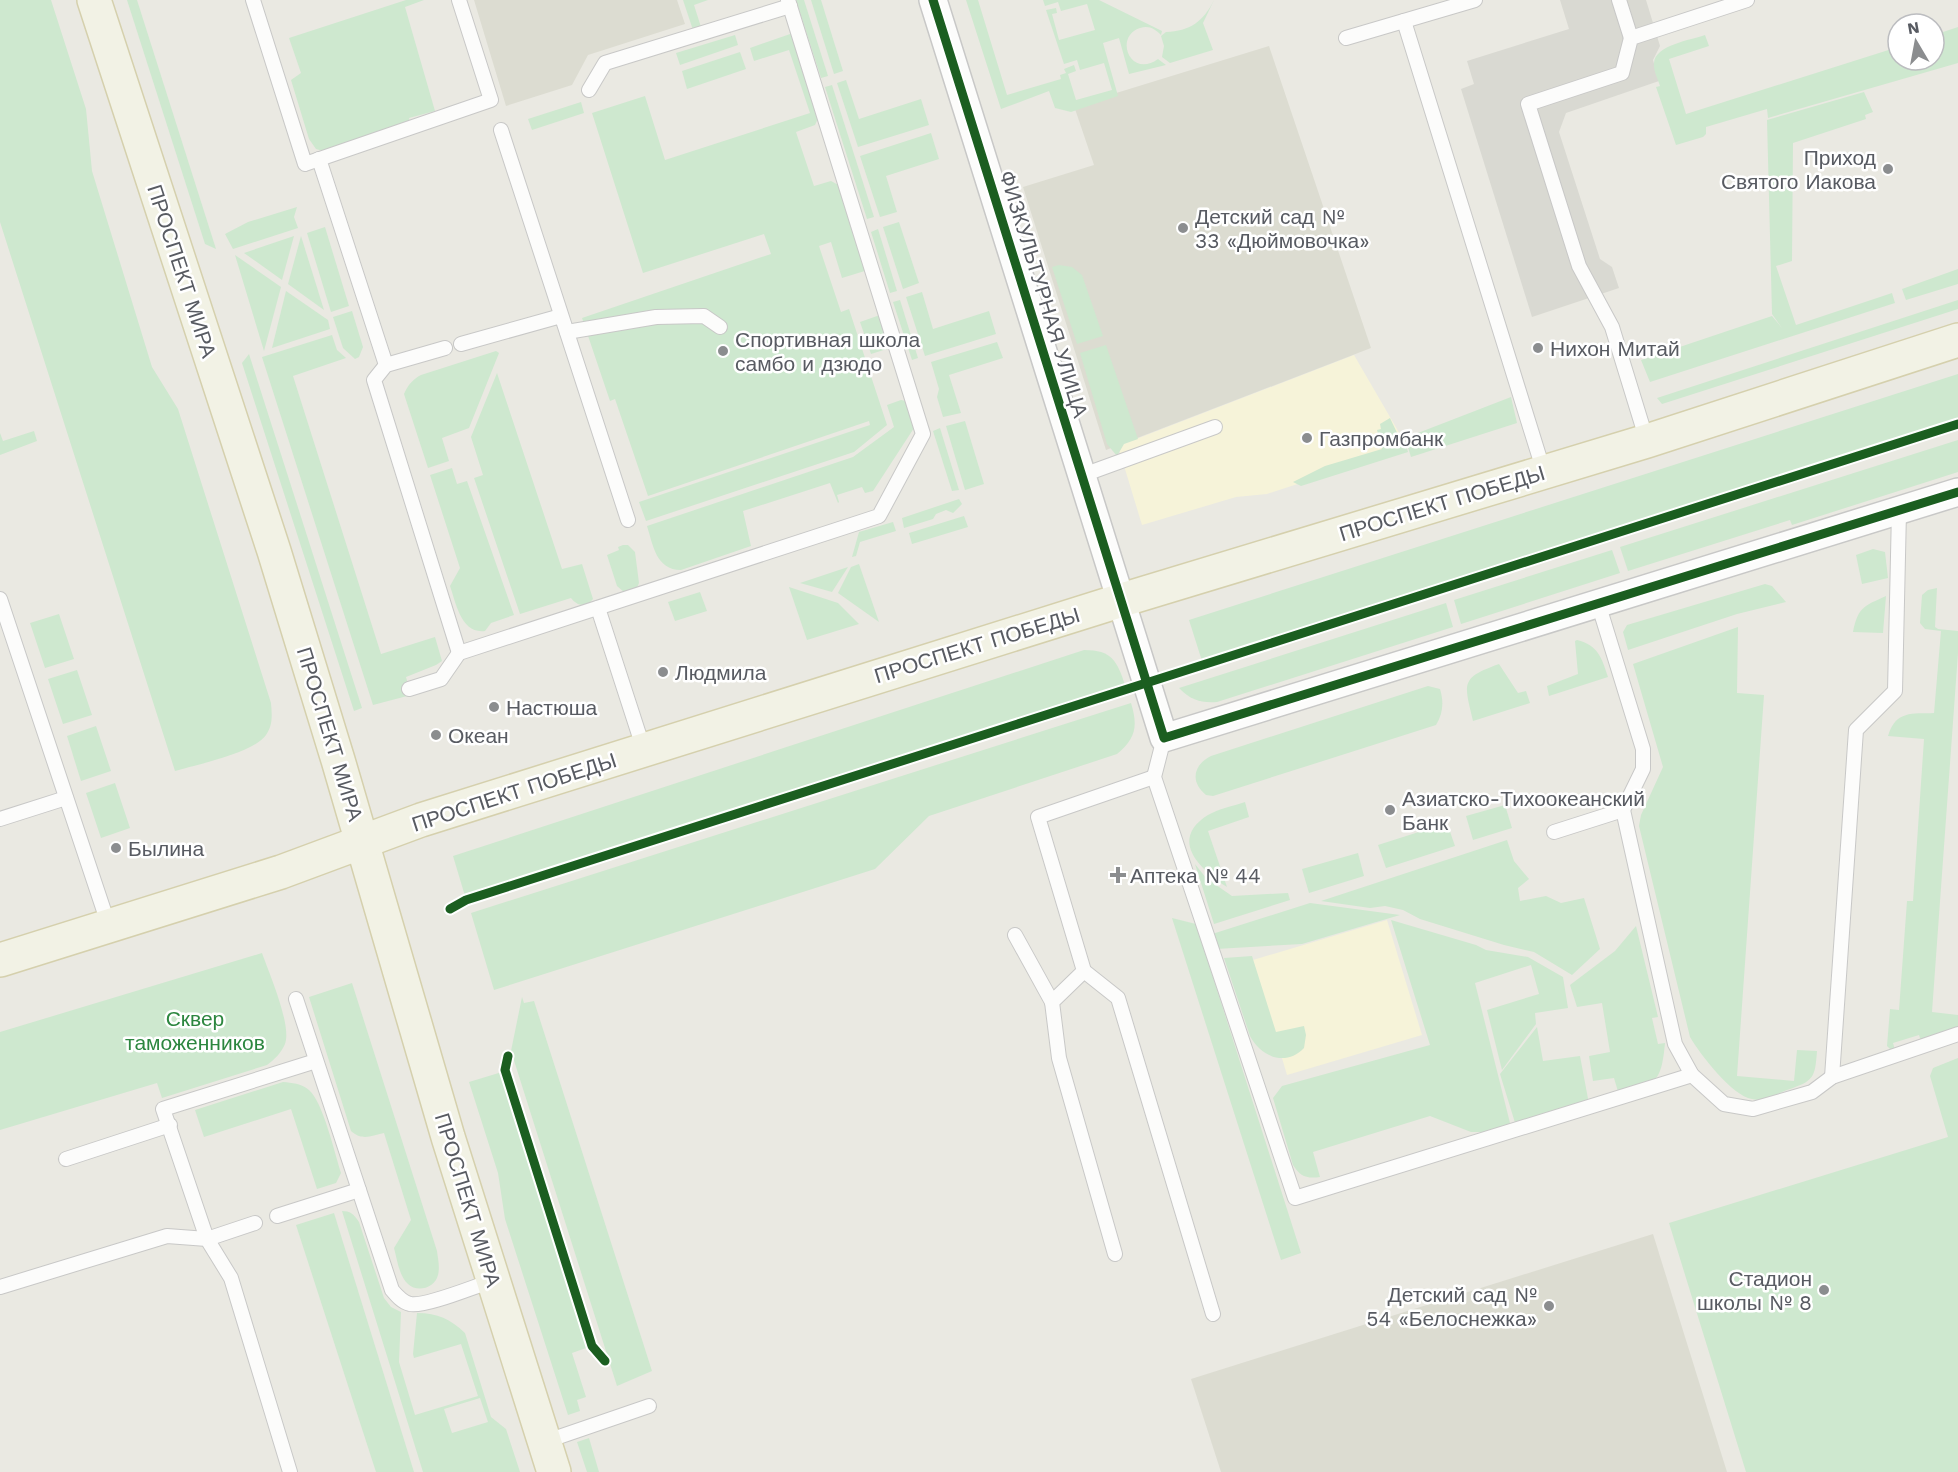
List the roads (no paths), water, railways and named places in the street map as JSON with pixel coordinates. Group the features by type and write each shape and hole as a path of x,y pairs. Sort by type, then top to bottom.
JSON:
{"main road":[{"name":"ПРОСПЕКТ МИРА","path":"94,0 274,552 448,1137 549,1457"},
{"name":"ПРОСПЕКТ ПОБЕДЫ","path":"0,960 281,872 421,820 1122,600 1647,441 1958,340"}],"street":[{"name":"ФИЗКУЛЬТУРНАЯ УЛИЦА","path":"933,0 1164,738"},
{"path":"1164,738 1958,492"}],"lane":[{"path":"253,0 304,164 491,100 459,0"},
{"path":"1346,38 1475,0"},
{"path":"1619,0 1631,38 1622,73 1528,104 1579,266 1612,327 1647,441"},
{"path":"1631,38 1747,0"},
{"path":"409,689 441,679 459,653 879,516 923,434 789,3 605,63 589,90"},
{"path":"1404,21 1544,472"},
{"path":"501,130 628,520"},
{"path":"319,159 386,365"},
{"path":"461,344 561,316"},
{"path":"567,332 656,317 704,316 720,327"},
{"path":"445,348 386,365 374,380 459,653"},
{"path":"1083,475 1215,427"},
{"path":"1832,1077 1856,730 1895,691 1899,511"},
{"path":"0,599 109,926"},
{"path":"1598,603 1643,749 1643,769 1623,810 1675,1044 1692,1075 1724,1104 1754,1109 1812,1092 1832,1077 1958,1034"},
{"path":"598,608 644,750"},
{"path":"1164,738 1154,777 1295,1198 1692,1075"},
{"path":"1154,777 1038,817 1084,971 1118,998 1213,1314"},
{"path":"0,819 66,798"},
{"path":"1554,832 1623,810"},
{"path":"1015,935 1052,1002 1059,1058 1115,1254"},
{"path":"1052,1002 1084,971"},
{"path":"296,999 392,1290 399,1299 411,1304 423,1304 492,1281"},
{"path":"290,1472 231,1278 207,1239 163,1109 316,1060"},
{"path":"66,1159 170,1125"},
{"path":"277,1216 359,1190"},
{"path":"0,1287 167,1236 207,1239 255,1223"},
{"path":"549,1457 649,1406"}],"place":[{"name":"Приход Святого Иакова","path":"1888,169"},
{"name":"Детский сад № 33 «Дюймовочка»","path":"1183,228"},
{"name":"Нихон Митай","path":"1538,348"},
{"name":"Спортивная школа самбо и дзюдо","path":"723,351"},
{"name":"Газпромбанк","path":"1307,438"},
{"name":"Людмила","path":"663,672"},
{"name":"Настюша","path":"494,707"},
{"name":"Океан","path":"436,735"},
{"name":"Азиатско-Тихоокеанский Банк","path":"1390,810"},
{"name":"Былина","path":"116,848"},
{"name":"Аптека № 44","path":"1118,875"},
{"name":"Стадион школы № 8","path":"1824,1290"},
{"name":"Детский сад № 54 «Белоснежка»","path":"1549,1306"}],"park label":[{"name":"Сквер таможенников","path":"195,1030"}]}
